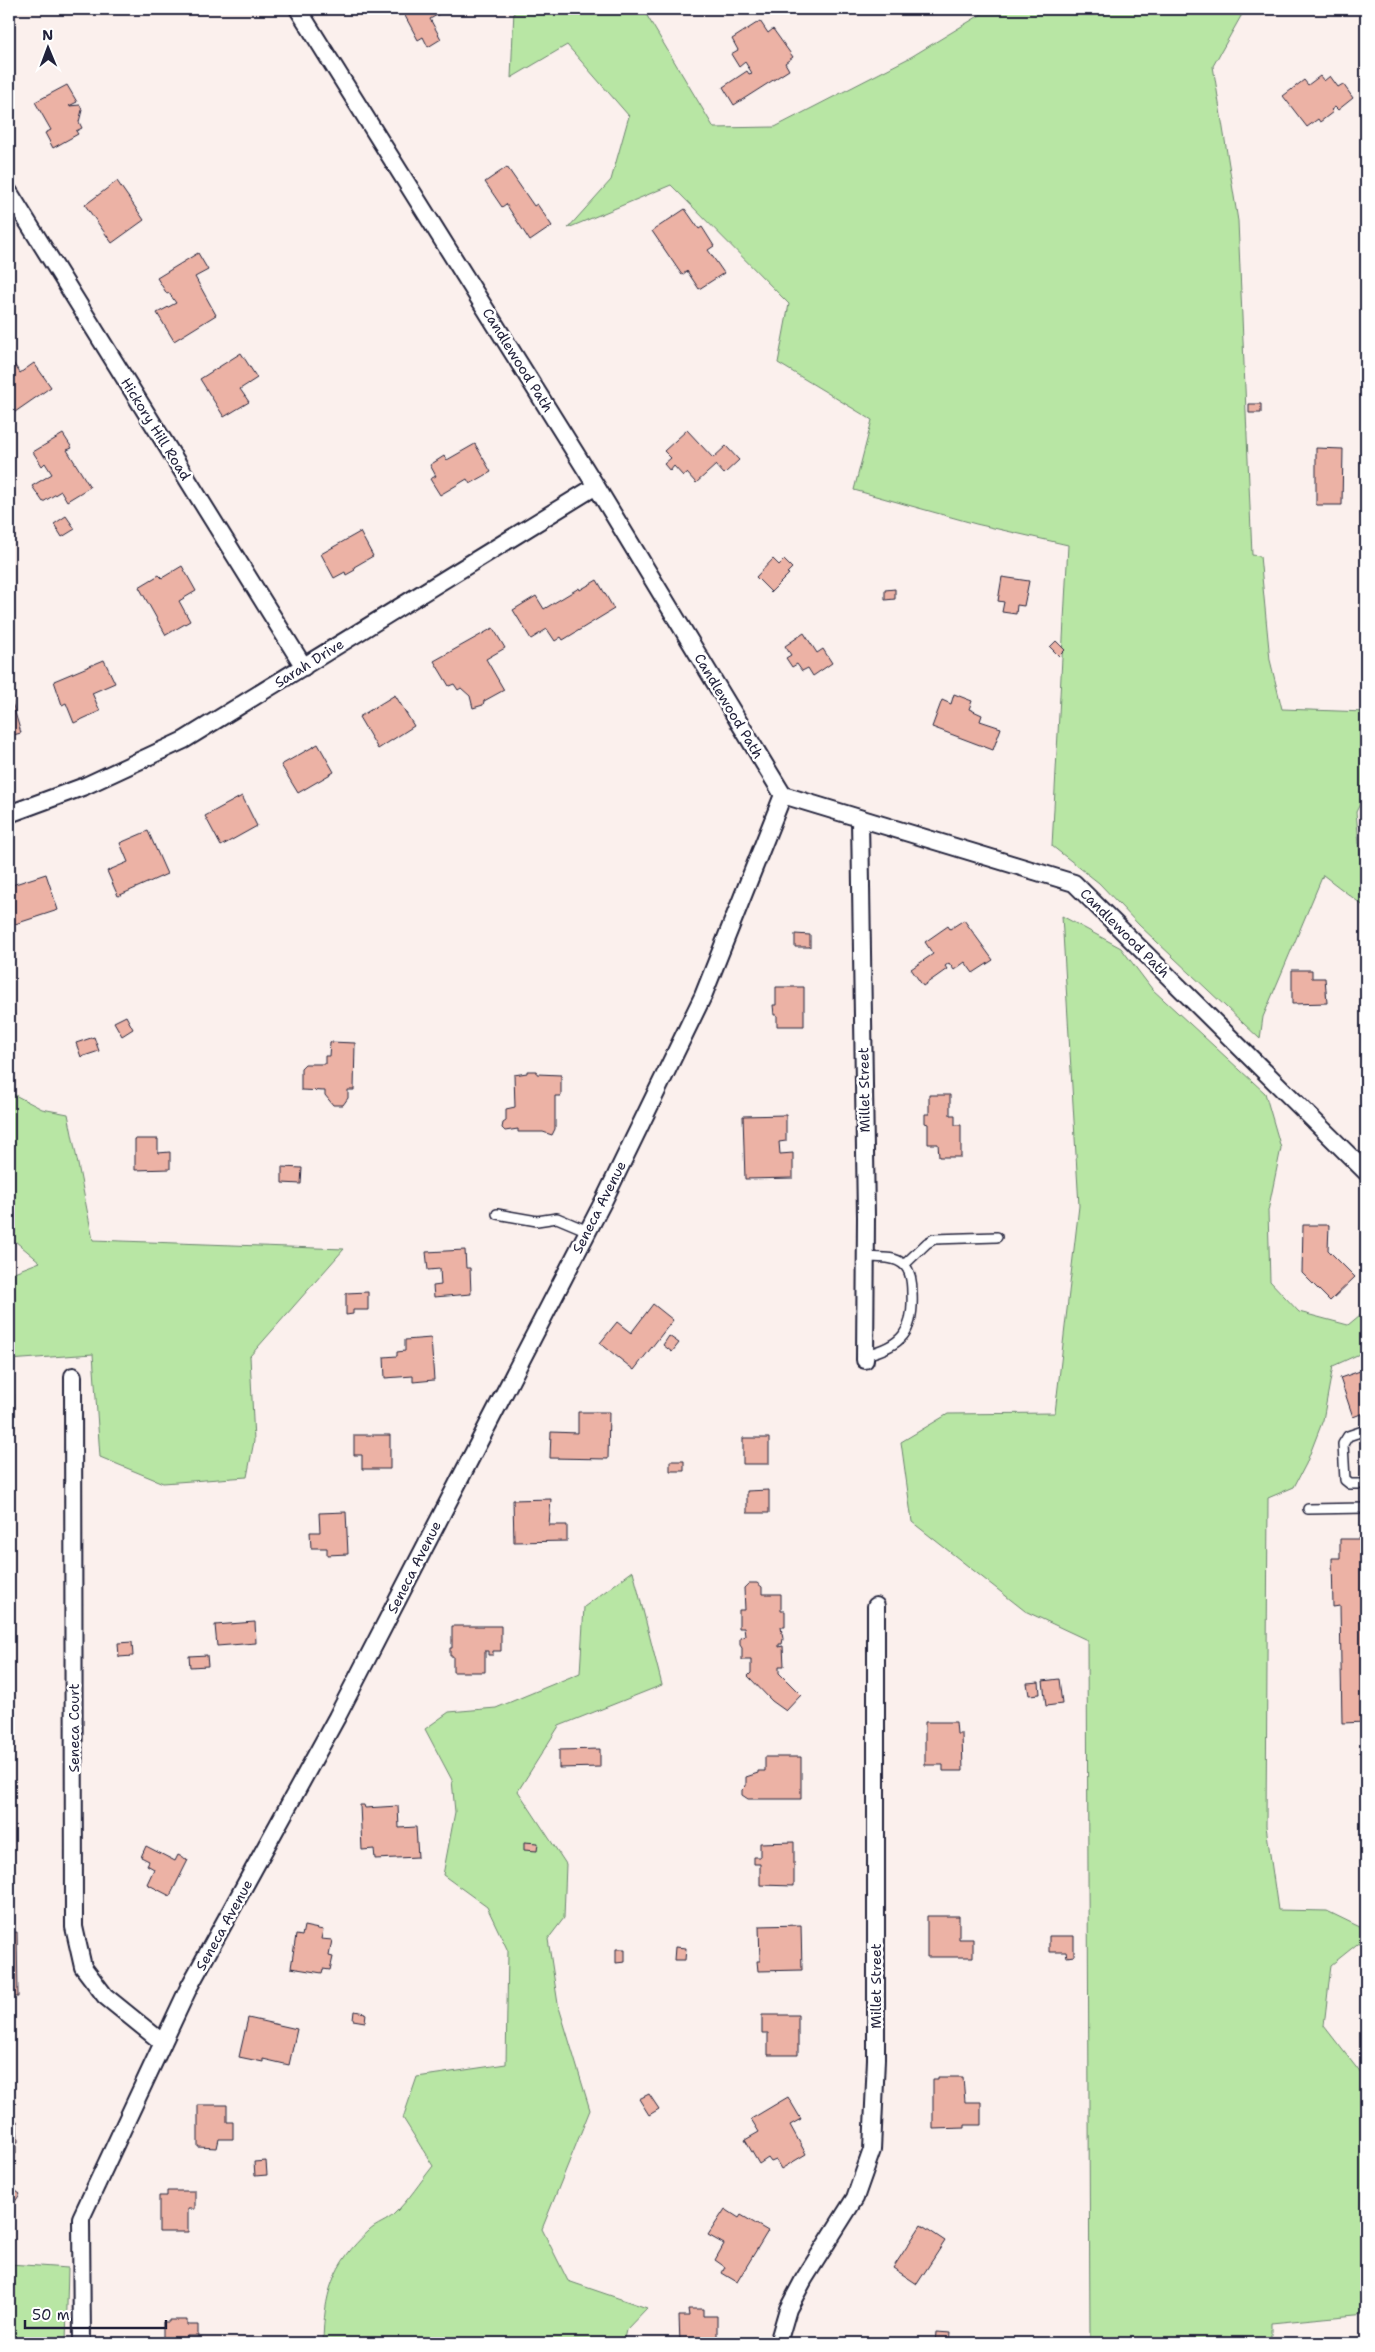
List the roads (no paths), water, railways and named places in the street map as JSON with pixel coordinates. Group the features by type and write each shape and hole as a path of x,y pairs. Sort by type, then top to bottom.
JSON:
{"street":[{"name":"Candlewood Path","path":"298,9 596,486 783,795 1074,883 1366,1172"},
{"name":"Hickory Hill Road","path":"9,192 304,667"},
{"name":"Sarah Drive","path":"9,814 85,786 184,740 596,486"},
{"name":"Seneca Avenue","path":"82,2343 81,2218 190,1987 337,1717 588,1231 703,996 783,795"},
{"name":"Millet Street","path":"860,819 866,1257 865,1358"},
{"name":"Seneca Court","path":"73,1376 74,1927 83,1968 99,1989 163,2043"},
{"name":"Millet Street","path":"778,2343 788,2309 804,2279 855,2198 872,2150 876,2059 876,1606"}],"lane":[{"path":"497,1214 537,1221 557,1218 588,1231"},
{"path":"904,1265 934,1239 997,1237"},
{"path":"865,1358 885,1350 898,1342 911,1323 912,1286 909,1273 904,1265 896,1260 866,1257"},
{"path":"1366,1430 1348,1436 1342,1444 1345,1480 1350,1484 1366,1484"},
{"path":"1308,1509 1366,1508"}]}
